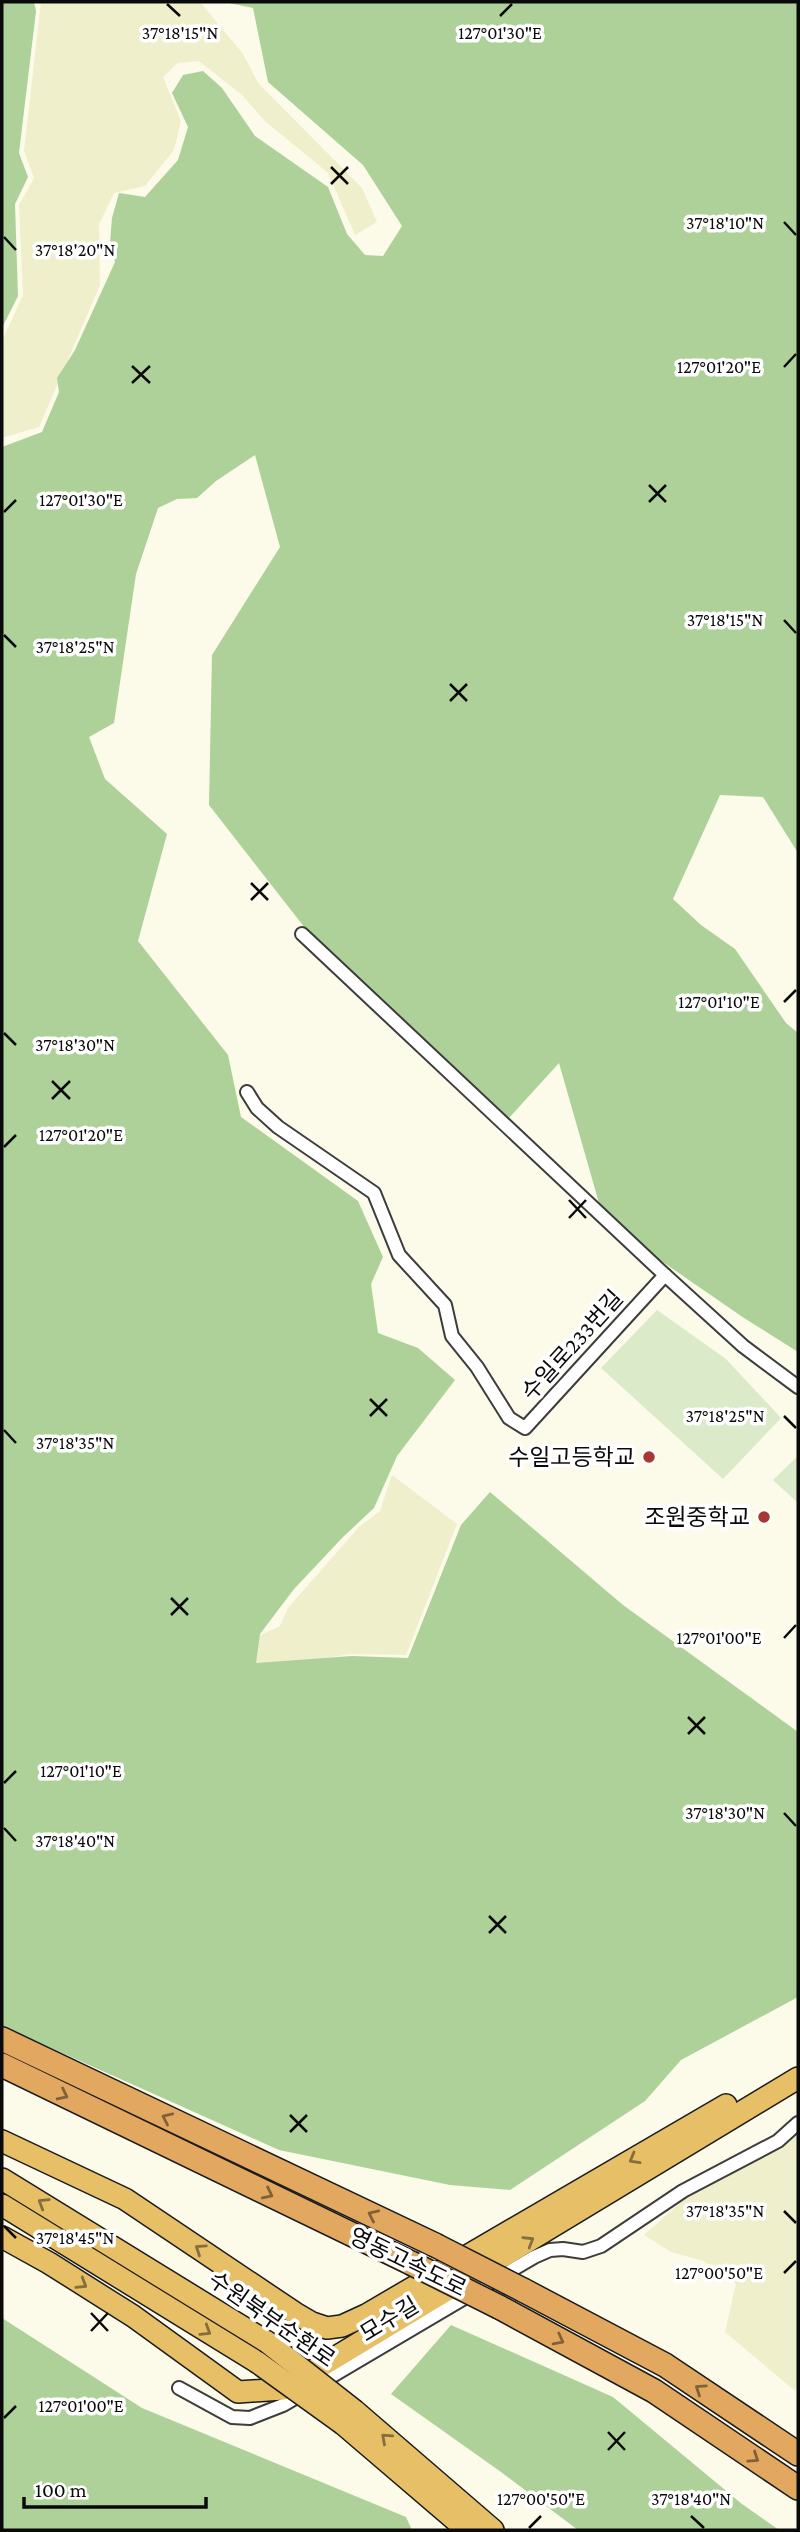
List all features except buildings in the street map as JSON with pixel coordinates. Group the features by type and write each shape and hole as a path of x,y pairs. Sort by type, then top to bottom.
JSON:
{"highway":[{"name":"영동고속도로","path":"2,2039 435,2245 523,2290 664,2365 798,2454"},
{"path":"2,2141 125,2199 295,2313 327,2328 342,2326 366,2315 798,2063"},
{"name":"영동고속도로","path":"2,2065 499,2307 654,2391 798,2488"},
{"path":"2,2237 133,2316 238,2392 284,2389 798,2078"},
{"name":"수원북부순환로","path":"2,2179 267,2342 467,2530"},
{"name":"수원북부순환로","path":"2,2205 349,2417 493,2530"}],"street":[{"path":"302,934 665,1275 743,1346 798,1387"},
{"name":"수일로233번길","path":"247,1092 257,1108 278,1128 374,1194 398,1255 445,1306 452,1336 477,1367 509,1418 524,1429 665,1275"},
{"name":"모수길","path":"179,2388 232,2417 250,2418 283,2405 534,2257 550,2250 583,2252 601,2246 683,2191 778,2141 798,2123"}],"green space":[{"path":"2,2 34,2 36,11 19,153 28,177 15,204 18,296 2,328"},
{"path":"41,2 200,2 243,54 258,83 362,188 377,222 355,235 328,173 265,121 241,94 199,61 178,63 163,77 181,121 174,150 145,186 114,193 99,224 100,285 39,427 2,438 2,341 23,295 19,205 34,178 24,151"},
{"path":"224,2 798,2 798,853 763,797 720,795 673,899 701,925 735,949 786,1023 798,1033 798,1352 657,1258 599,1203 559,1063 508,1119 312,937 209,805 212,655 280,547 255,455 216,481 197,498 177,499 158,508 136,574 114,723 89,737 105,779 167,834 138,941 228,1055 241,1117 358,1201 383,1257 371,1284 378,1333 418,1348 455,1380 397,1456 374,1508 294,1589 260,1634 256,1663 352,1656 408,1658 461,1525 490,1492 623,1605 798,1732 798,1997 681,2060 645,2101 510,2190 450,2185 279,2150 2,2026 2,447 42,432 59,392 57,378 75,350 115,262 110,243 112,218 119,193 145,197 178,160 188,127 172,93 183,75 203,71 222,88 255,136 328,187 347,234 365,255 383,256 402,226 363,165 268,82 253,8"},
{"path":"657,1310 726,1359 781,1418 723,1479 601,1368"},
{"path":"798,1456 798,1503 773,1480"},
{"path":"392,1475 457,1524 406,1655 351,1654 247,1670 243,1643 280,1626 288,1608 359,1527 380,1511"},
{"path":"798,2134 798,2387 794,2390 725,2332 736,2284 704,2261 671,2252 644,2235 683,2200"},
{"path":"2,2318 142,2408 406,2517 412,2530 2,2530"},
{"path":"451,2325 613,2397 742,2504 779,2530 578,2530 391,2394"}],"place":[{"name":"수일고등학교","path":"649,1457"},
{"name":"조원중학교","path":"764,1517"}]}
